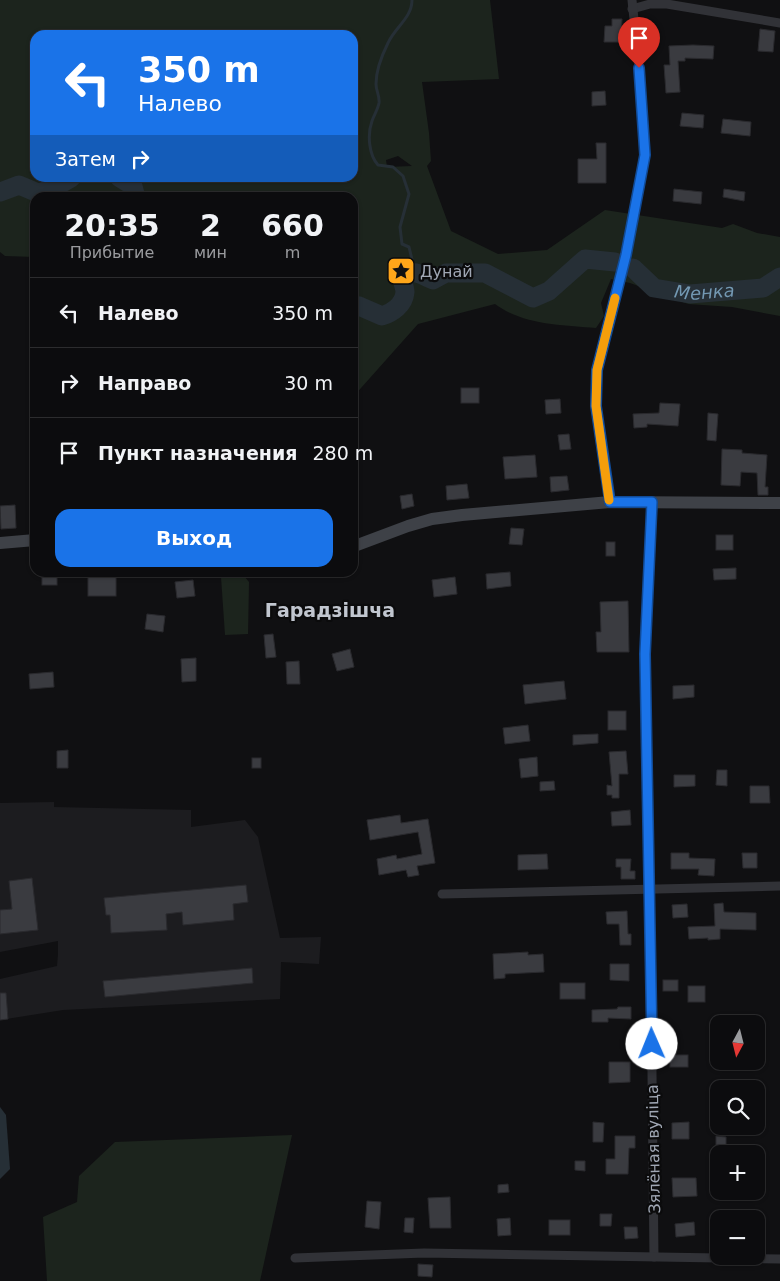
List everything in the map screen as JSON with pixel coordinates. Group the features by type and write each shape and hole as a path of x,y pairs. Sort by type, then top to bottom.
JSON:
{"street":[{"path":"610,502 596,406 597,370 626,255 645,155 642,87 632,5 667,4 780,23"},
{"path":"358,545 432,519 472,514 610,502 780,503"},
{"name":"Зялёная вуліца","path":"652,502 645,654 650,888 654,1257"},
{"path":"0,543 30,540"},
{"path":"442,894 780,886"},
{"path":"295,1258 424,1253 780,1259"}],"shaded area":[{"path":"0,0 490,0 499,79 422,82 431,161 427,166 451,231 498,254 547,250 605,210 722,228 733,224 757,233 780,237 780,316 732,307 688,304 630,283 611,279 601,303 604,316 596,328 557,325 531,320 506,311 495,304 418,324 358,391 358,192 30,192 30,257 5,256 0,252","holes":["398,156 412,166 387,167 386,160"]},
{"path":"221,577 245,577 249,582 248,634 225,635"},
{"path":"54,802 54,807 191,810 191,827 245,820 258,837 280,938 321,937 319,964 281,962 280,999 63,1010 0,1020 0,979 57,966 58,941 0,952 0,803"},
{"path":"0,1107 6,1115 10,1169 0,1179"},
{"path":"292,1135 260,1281 47,1281 43,1217 77,1202 79,1176 115,1142"}],"building":[{"path":"612,19 622,19 621,42 604,42 605,26 612,26"},
{"path":"760,29 775,31 773,52 758,51"},
{"path":"669,46 714,46 713,59 685,58 685,61 678,61 680,92 666,93 664,65 670,65"},
{"path":"605,91 606,105 592,106 592,92"},
{"path":"682,113 704,115 703,128 680,126"},
{"path":"723,119 751,122 750,136 721,133"},
{"path":"596,143 606,143 606,183 578,183 578,159 597,159"},
{"path":"674,189 702,192 701,204 673,201"},
{"path":"724,189 745,192 744,201 723,197"},
{"path":"461,388 479,388 479,403 461,403"},
{"path":"560,399 561,413 546,414 545,400"},
{"path":"660,403 680,404 678,426 647,424 647,427 634,428 633,414 659,413"},
{"path":"708,413 718,414 716,441 707,440"},
{"path":"569,434 571,449 560,450 558,435"},
{"path":"722,449 742,450 742,453 767,455 765,487 768,487 768,495 758,495 757,473 741,472 740,486 721,485"},
{"path":"535,455 537,477 505,479 503,457"},
{"path":"567,476 569,490 551,492 550,477"},
{"path":"467,484 469,498 447,500 446,486"},
{"path":"412,494 414,506 402,509 400,496"},
{"path":"15,505 16,528 1,529 0,506"},
{"path":"511,528 524,529 522,545 509,544"},
{"path":"716,535 733,535 733,550 716,550"},
{"path":"606,542 615,542 615,556 606,556"},
{"path":"736,568 736,579 714,580 713,569"},
{"path":"510,572 511,586 487,589 486,574"},
{"path":"42,577 57,577 57,585 42,585"},
{"path":"88,577 116,577 116,596 88,596"},
{"path":"455,577 457,594 434,597 432,580"},
{"path":"193,580 195,596 177,598 175,582"},
{"path":"628,601 629,652 597,652 596,632 601,632 600,602"},
{"path":"147,614 165,616 163,632 145,629"},
{"path":"273,634 276,657 266,658 264,635"},
{"path":"350,649 354,667 337,671 332,654"},
{"path":"196,658 196,681 182,682 181,659"},
{"path":"299,661 300,684 287,684 286,662"},
{"path":"53,672 54,687 30,689 29,674"},
{"path":"564,681 566,699 525,704 523,685"},
{"path":"694,685 694,697 673,699 673,686"},
{"path":"608,711 626,711 626,730 608,730"},
{"path":"528,725 530,741 505,744 503,728"},
{"path":"598,734 598,743 573,745 573,735"},
{"path":"68,750 68,768 57,768 57,751"},
{"path":"626,751 628,774 619,774 619,798 612,798 612,795 607,795 607,785 612,786 609,752"},
{"path":"537,757 538,776 521,778 519,759"},
{"path":"252,758 261,758 261,768 252,768"},
{"path":"717,770 727,770 727,786 716,785"},
{"path":"674,775 695,775 695,786 674,787"},
{"path":"554,781 555,790 540,791 540,782"},
{"path":"750,786 769,786 770,803 750,803"},
{"path":"630,810 631,825 612,826 611,812"},
{"path":"400,815 401,823 428,819 435,863 417,866 419,875 408,877 406,870 379,875 377,859 396,855 397,859 422,854 418,832 370,840 367,820"},
{"path":"671,853 689,853 689,858 715,859 714,876 698,875 699,869 671,869"},
{"path":"742,853 757,853 757,868 743,868"},
{"path":"547,854 548,869 518,870 518,855"},
{"path":"616,859 631,859 630,871 635,871 635,879 621,879 621,867 616,867"},
{"path":"32,878 38,930 0,934 0,910 12,909 9,881"},
{"path":"246,885 248,902 233,904 234,920 183,925 182,912 166,914 167,930 111,933 110,915 106,915 104,898"},
{"path":"723,903 724,912 756,913 756,930 720,929 720,939 689,939 688,927 715,926 714,904"},
{"path":"687,904 688,917 673,918 672,905"},
{"path":"627,911 628,934 631,934 631,945 620,945 619,924 607,924 606,912"},
{"path":"528,952 528,955 543,954 544,972 505,974 505,978 494,979 493,954"},
{"path":"610,964 629,964 629,981 610,980"},
{"path":"252,968 253,983 105,997 103,981"},
{"path":"663,980 678,980 678,991 663,991"},
{"path":"560,983 585,983 585,999 560,999"},
{"path":"688,986 705,986 705,1002 688,1002"},
{"path":"0,993 6,993 8,1019 0,1020"},
{"path":"618,1007 631,1007 631,1019 608,1018 608,1022 592,1022 592,1010 617,1009"},
{"path":"670,1055 688,1055 688,1067 670,1067"},
{"path":"609,1062 630,1062 630,1082 609,1083"},
{"path":"593,1122 604,1123 603,1142 593,1142"},
{"path":"689,1122 689,1139 672,1139 672,1123"},
{"path":"615,1136 635,1136 635,1148 629,1148 628,1174 606,1174 606,1159 615,1159"},
{"path":"716,1136 726,1137 726,1145 716,1145"},
{"path":"575,1161 585,1161 585,1171 575,1170"},
{"path":"672,1178 696,1178 697,1196 673,1197"},
{"path":"508,1184 509,1192 498,1193 498,1185"},
{"path":"450,1197 451,1228 430,1228 428,1198"},
{"path":"367,1201 381,1202 379,1229 365,1227"},
{"path":"600,1214 612,1214 611,1226 600,1226"},
{"path":"405,1218 414,1218 413,1233 404,1232"},
{"path":"510,1218 511,1235 498,1236 497,1219"},
{"path":"549,1220 570,1220 570,1235 549,1235"},
{"path":"694,1222 695,1235 676,1237 675,1224"},
{"path":"624,1227 637,1227 638,1238 625,1239"},
{"path":"418,1264 433,1265 432,1277 418,1276"}],"waterway":[{"name":"Дунай","path":"412,0 409,12 391,37 380,63 376,84 379,103 370,126 369,138 371,150 378,165 393,167 403,176 409,194 400,227 402,244 409,247 415,272"},
{"name":"Менка","path":"42,192 64,182"},
{"name":"Менка","path":"126,182 133,186 134,192"},
{"name":"Менка","path":"0,192 19,185 36,192"},
{"name":"Менка","path":"358,306 382,316 390,313 400,305 405,291 402,279 410,273 421,274 433,280 446,273 485,273 533,298 549,291 585,259 615,262"},
{"name":"Менка","path":"633,268 654,288 690,294 763,288 780,277"}],"slow traffic":[{"path":"609,500 596,406 597,370 615,298"}],"place":[{"name":"Дунай","path":"401,271"}],"district":[{"name":"Гарадзішча","path":"330,610"}],"route":[{"path":"639,68 642,87 645,155 626,255 597,370 596,406 610,502 652,502 645,654 652,1044"}]}
